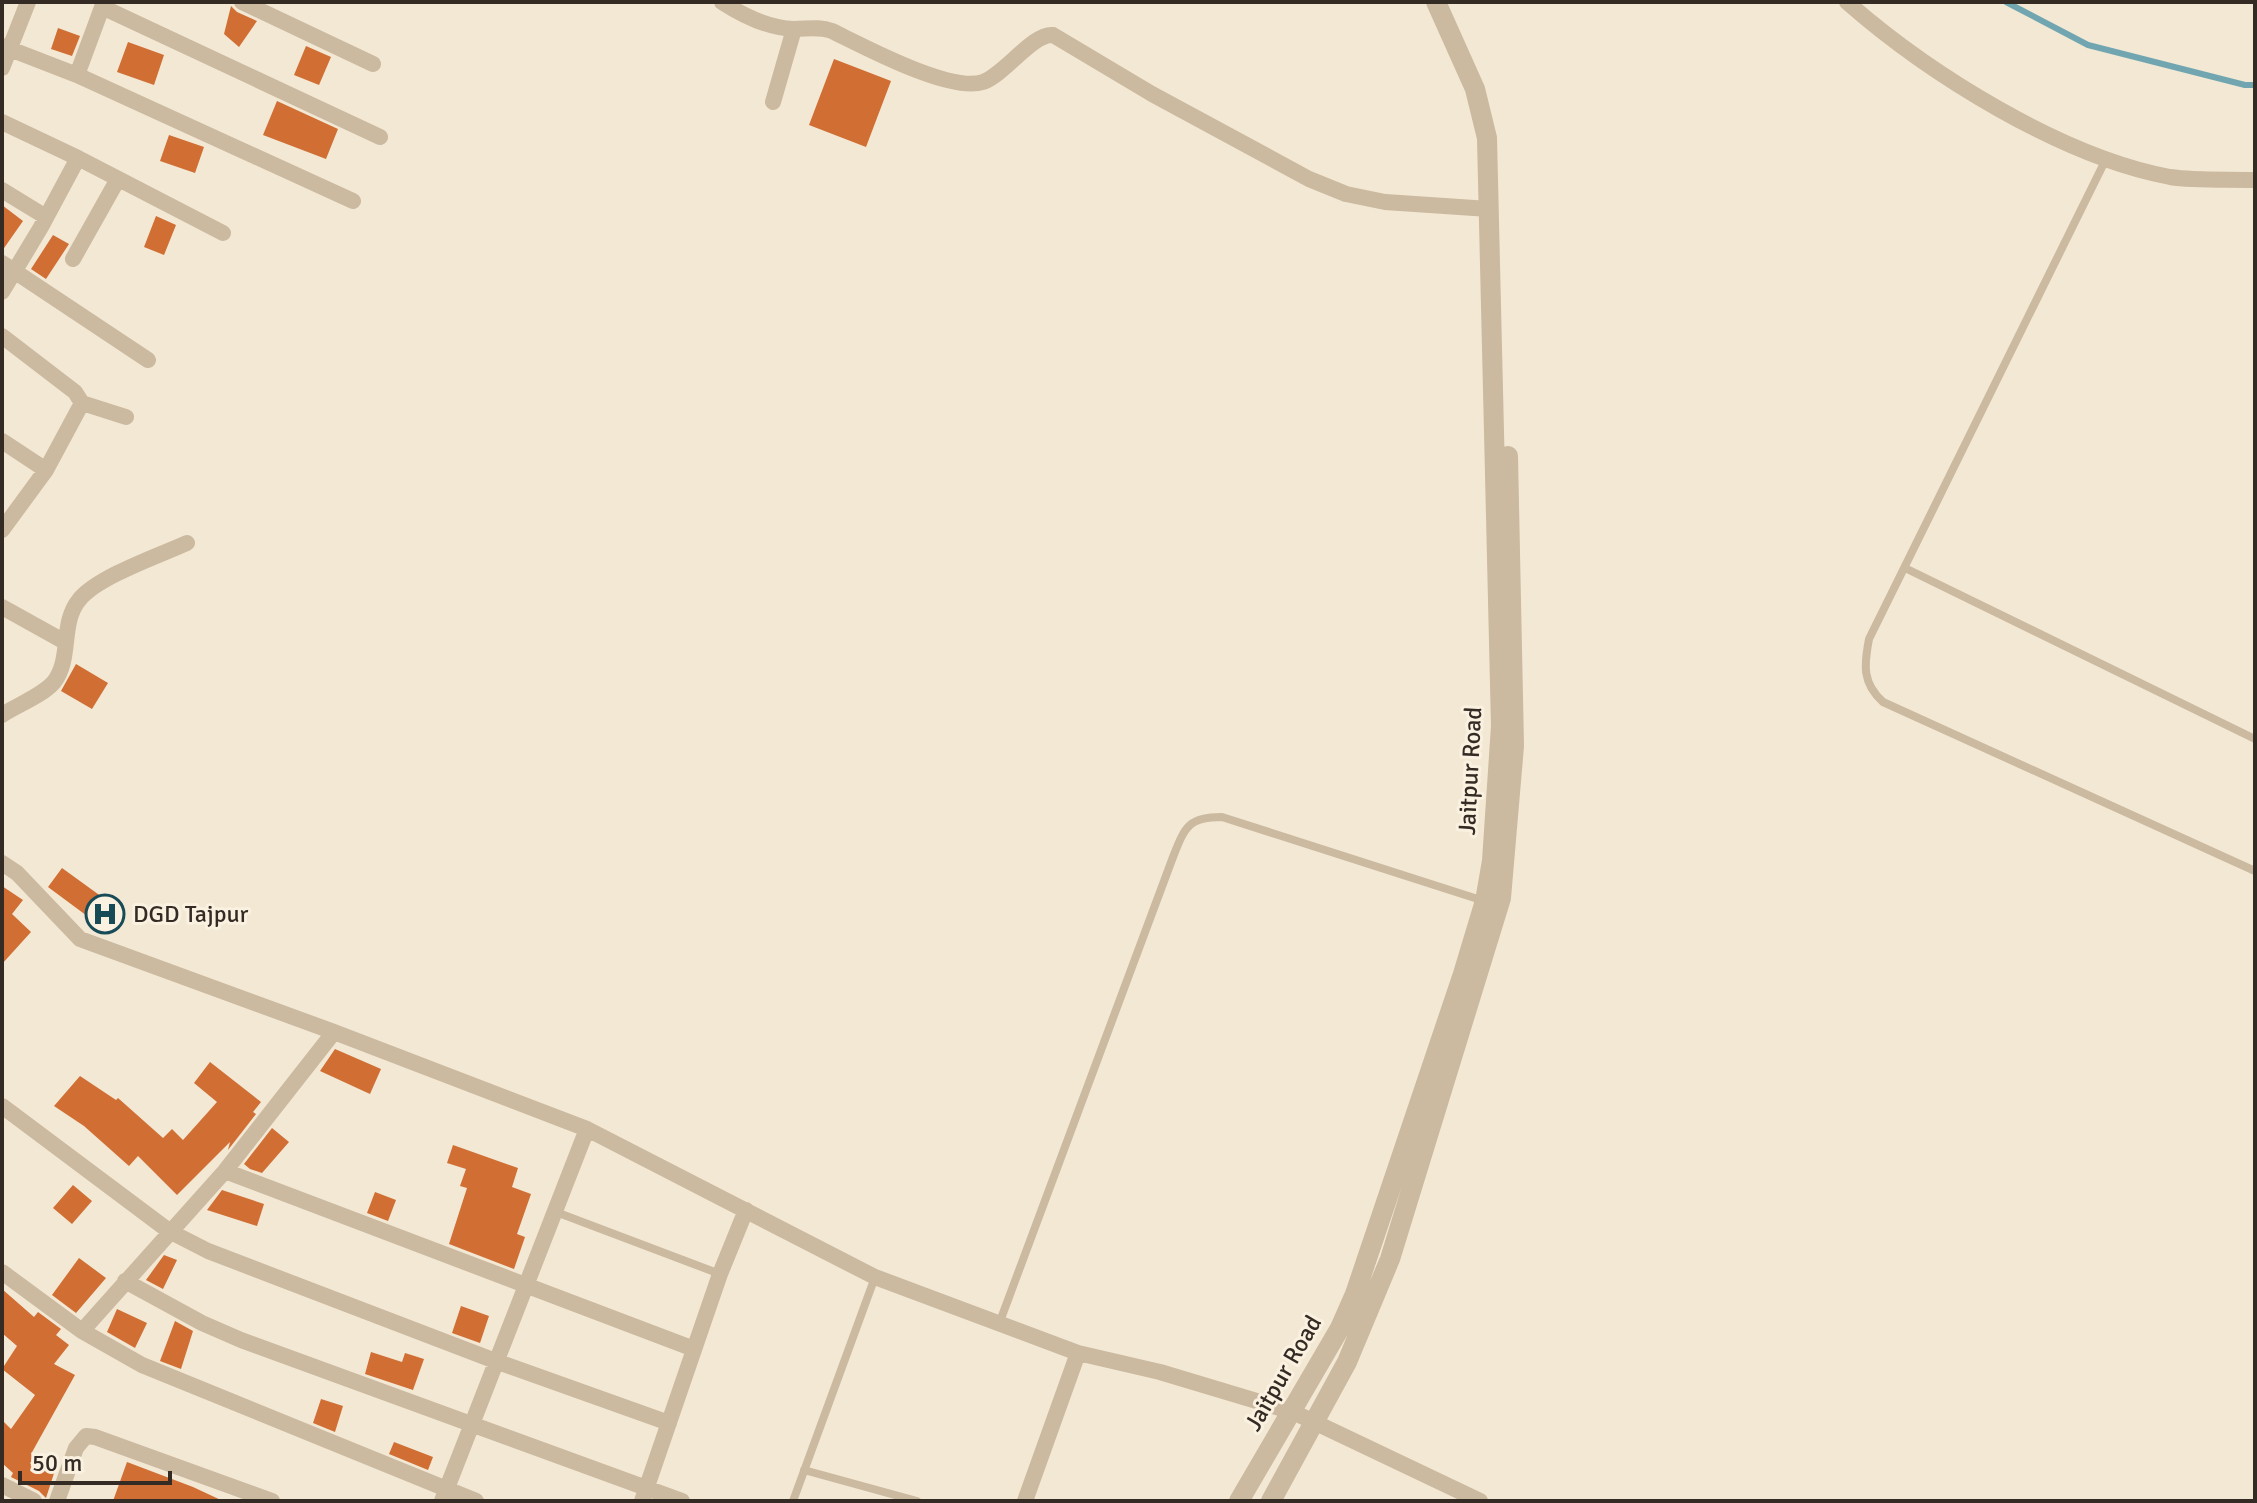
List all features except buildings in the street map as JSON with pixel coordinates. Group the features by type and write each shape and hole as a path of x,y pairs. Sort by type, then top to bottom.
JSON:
{"street":[{"path":"2,68 6,47 28,2"},
{"path":"242,2 373,64"},
{"path":"722,2 741,14 794,29 820,27 905,67 969,83 981,83 996,75 1041,36 1053,35 1152,94 1309,179 1346,194 1385,202 1489,209"},
{"name":"Jaitpur Road","path":"1239,1501 1293,1412 1340,1328 1355,1294 1463,974 1485,901 1492,861 1501,726 1487,138 1475,89 1436,2"},
{"name":"Jaitpur Road","path":"1271,1501 1347,1362 1390,1259 1497,916 1505,876 1512,792 1514,703 1500,138 1492,99 1449,2"},
{"path":"1847,2 1919,57 2023,123 2106,159 2171,177 2255,180"},
{"path":"77,75 103,5 380,137"},
{"path":"773,102 794,29"},
{"path":"6,47 77,75 353,201"},
{"path":"2,122 223,233"},
{"path":"2,292 8,268 46,217 78,158"},
{"path":"73,259 118,179"},
{"path":"2,190 46,217"},
{"path":"8,268 148,360"},
{"path":"2,336 75,392 82,403 126,417"},
{"path":"4,524 46,470 82,403"},
{"path":"2,441 46,470"},
{"path":"2,715 54,681 70,615 79,600 96,584 187,543"},
{"path":"2,607 65,642"},
{"path":"2,863 17,873 80,939 587,1129 875,1277 1078,1353 1160,1372 1293,1412 1480,1501"},
{"path":"82,1331 225,1171 334,1032"},
{"path":"2,1106 169,1231 208,1251 498,1362 669,1423"},
{"path":"444,1496 587,1129"},
{"path":"225,1171 694,1349"},
{"path":"644,1495 720,1274 746,1210"},
{"path":"2,1272 82,1331 142,1365 444,1496 476,1501"},
{"path":"125,1281 202,1323 241,1340 473,1424 644,1495 682,1501"},
{"path":"1025,1501 1078,1353"},
{"path":"57,1501 76,1448 86,1436 272,1501"},
{"path":"2,1485 34,1501"}],"lane":[{"path":"2106,159 1869,639 1865,660 1866,681 1883,702 2255,871"},
{"path":"1905,568 2255,739"},
{"path":"999,1324 1173,857 1183,832 1192,821 1222,817 1485,901"},
{"path":"556,1212 720,1274"},
{"path":"793,1501 875,1277"},
{"path":"804,1470 917,1501"}],"waterway":[{"path":"2006,2 2088,45 2255,85"}],"place":[{"name":"DGD Tajpur","path":"105,914"}]}
